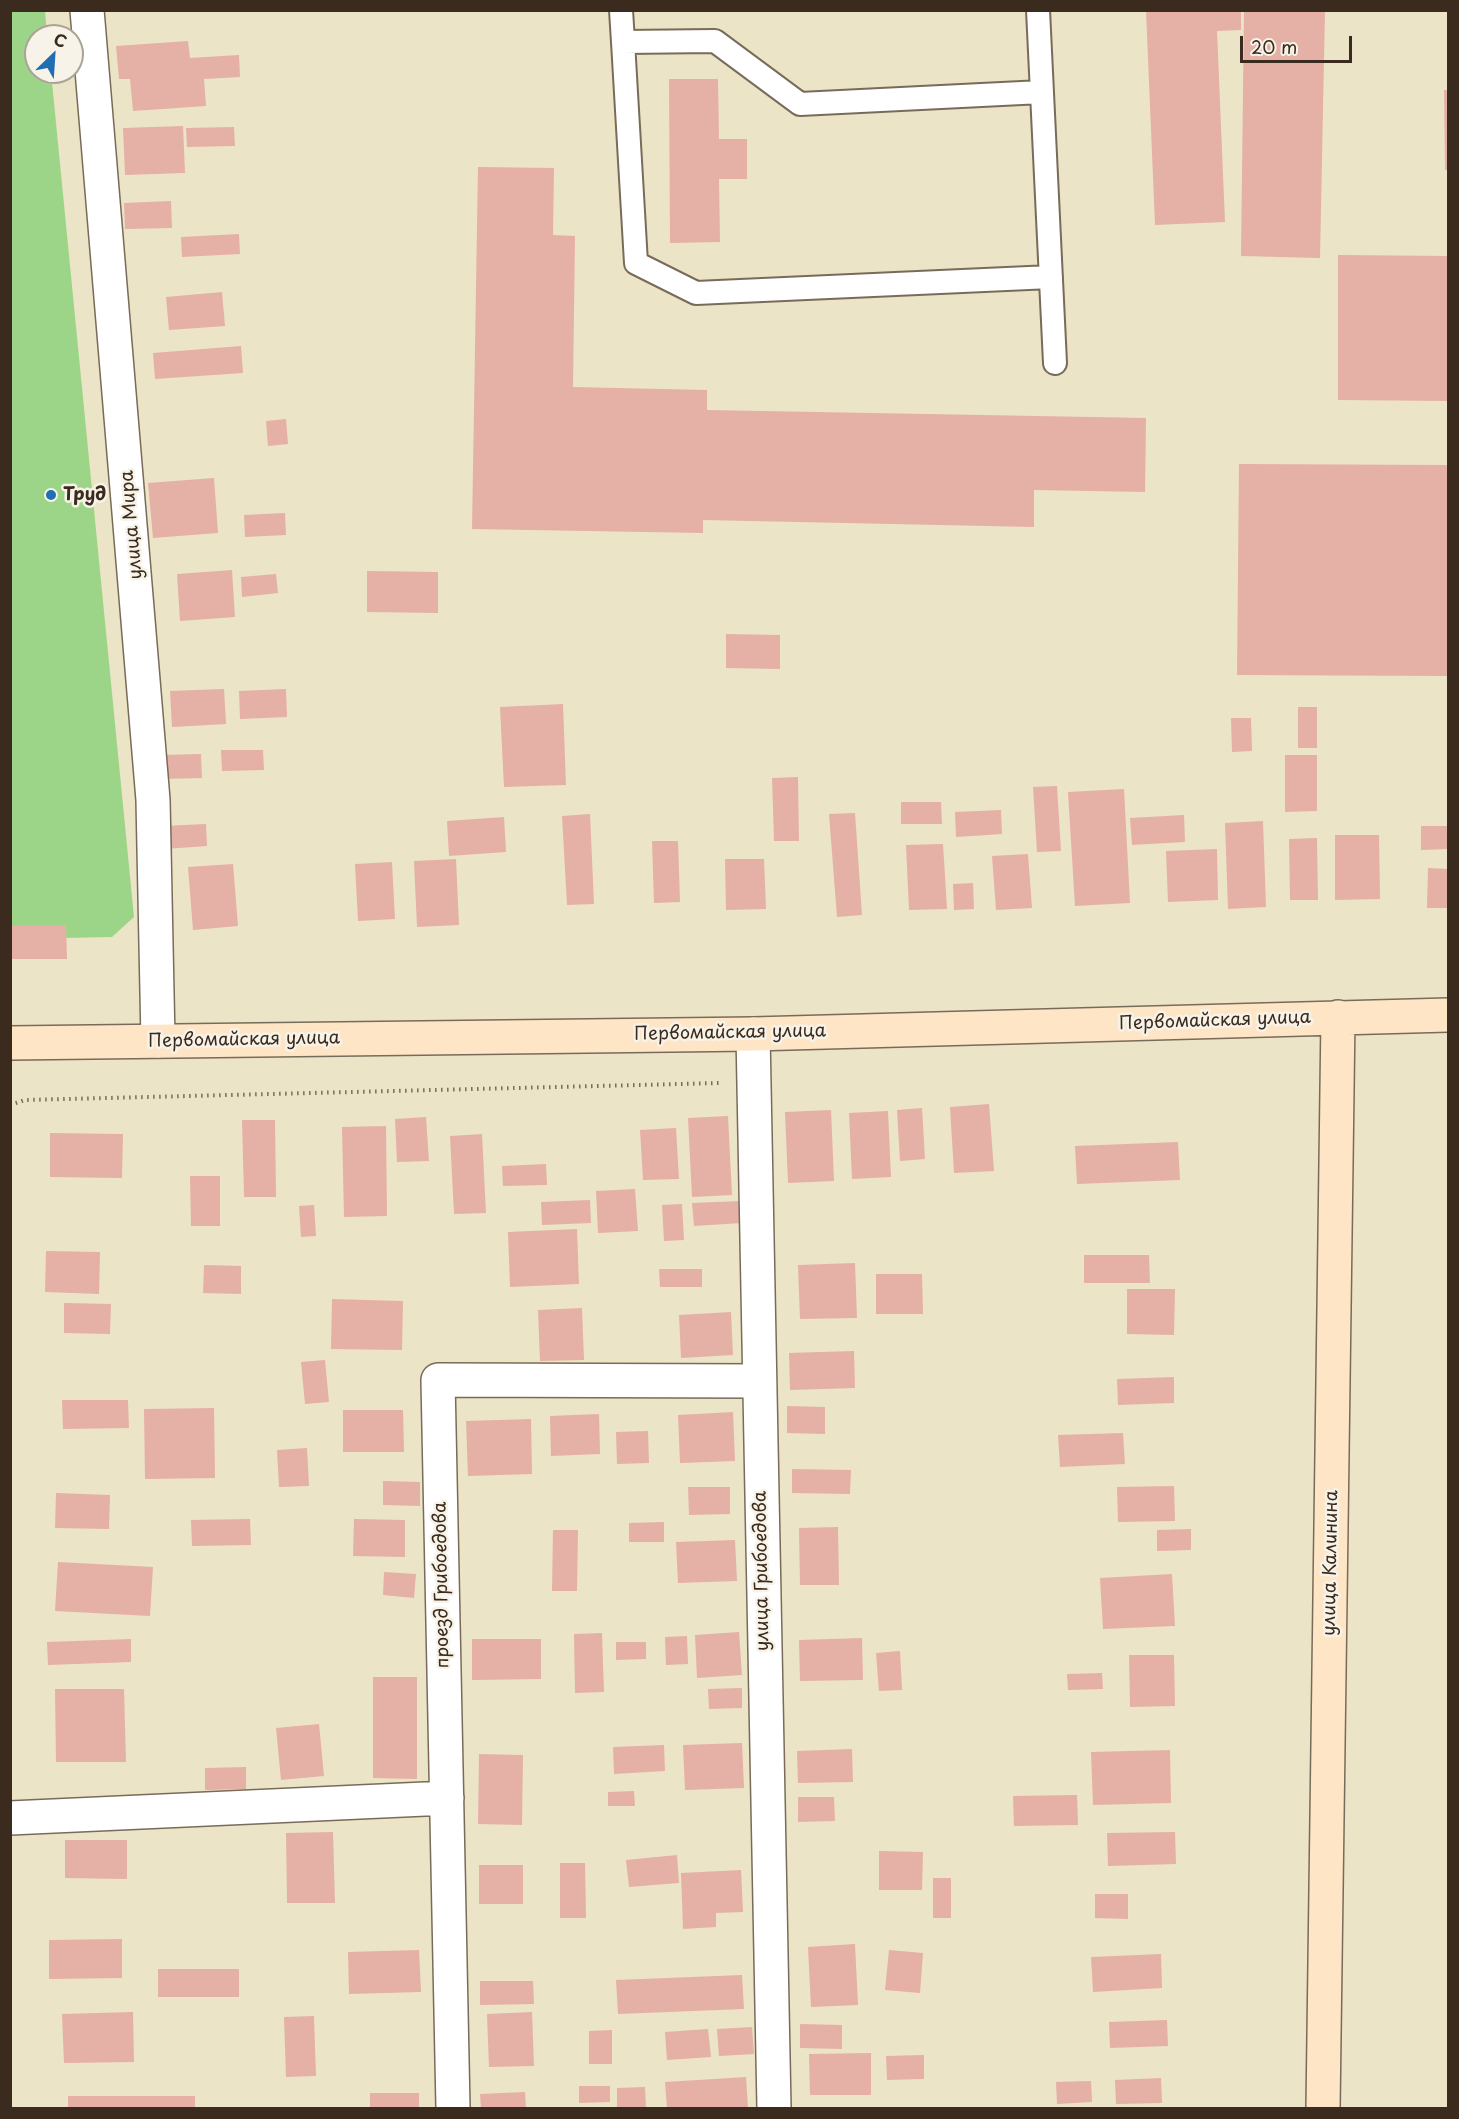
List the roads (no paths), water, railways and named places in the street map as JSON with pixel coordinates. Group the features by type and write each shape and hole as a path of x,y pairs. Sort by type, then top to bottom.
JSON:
{"street":[{"name":"улица Мира","path":"87,10 153,800 158,1041"},
{"name":"Первомайская улица","path":"10,1043 753,1034 1449,1015"},
{"name":"улица Калинина","path":"1323,2109 1338,1017"},
{"name":"улица Грибоедова","path":"753,1034 774,2109"},
{"name":"проезд Грибоедова","path":"453,2109 438,1380 758,1381"},
{"path":"10,1818 447,1798"}],"lane":[{"path":"621,10 636,263 696,294 1051,277"},
{"path":"1038,10 1055,363"},
{"path":"623,42 716,41 800,104 1042,92"}],"place":[{"name":"Труд","path":"51,495"}]}
